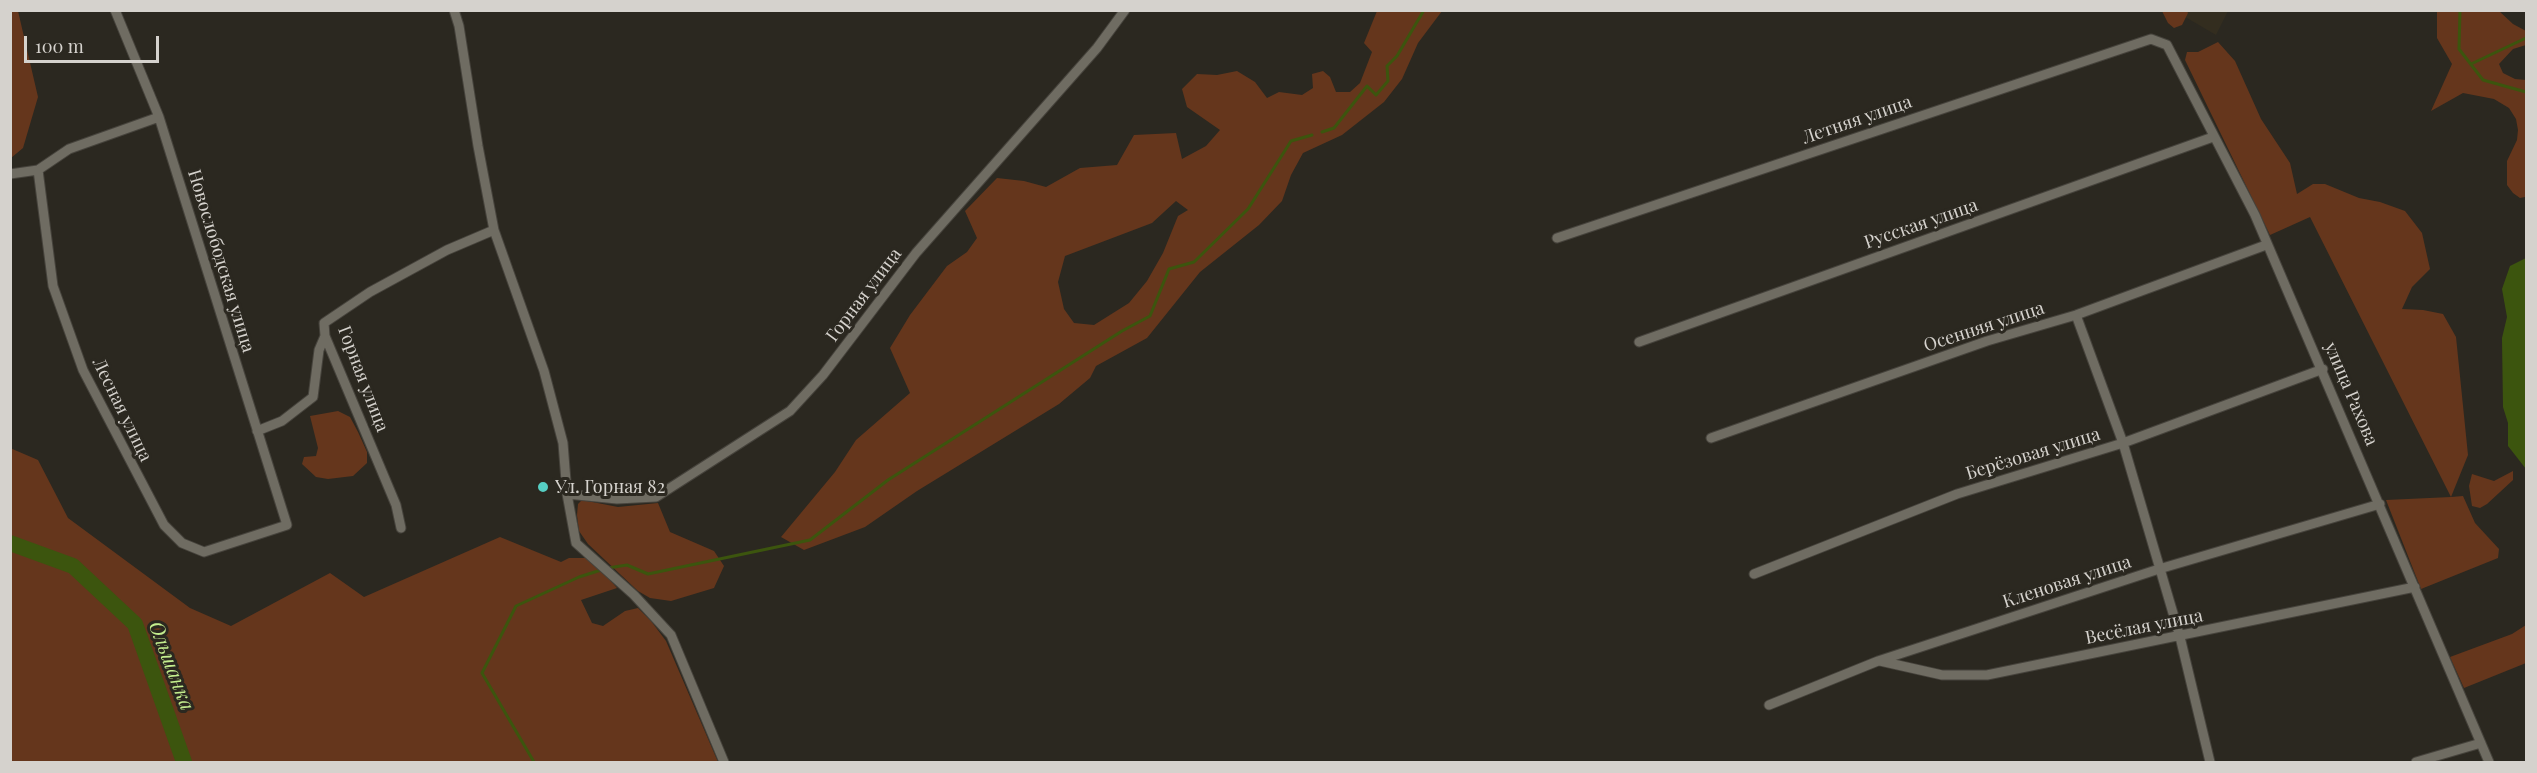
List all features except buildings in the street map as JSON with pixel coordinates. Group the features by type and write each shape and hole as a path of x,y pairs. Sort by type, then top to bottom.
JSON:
{"street":[{"name":"Новослободская улица","path":"115,10 159,117 287,525"},
{"path":"454,10 459,26 478,146 495,230 544,371 563,443 567,494 576,543 591,554 634,595 671,635 724,762"},
{"name":"Горная улица","path":"567,494 617,499 656,498 790,411 823,375 916,254 1097,48 1125,10"},
{"name":"Летняя улица","path":"1557,238 2151,39 2167,45"},
{"name":"улица Рахова","path":"2167,45 2255,215 2266,245 2323,369 2489,762"},
{"path":"10,174 38,170 69,149 159,117"},
{"name":"Русская улица","path":"1639,342 2213,137"},
{"name":"Лесная улица","path":"38,170 53,286 71,339 83,370 164,525 182,543 204,552 287,525"},
{"name":"Горная улица","path":"401,528 396,505 325,336 324,323 370,292 447,250 495,230"},
{"name":"Осенняя улица","path":"1711,438 1988,341 2076,315 2266,245"},
{"path":"2076,315 2123,443 2180,637 2210,762"},
{"path":"257,430 282,421 313,397 319,350 325,336"},
{"name":"Берёзовая улица","path":"1754,574 1958,494 2123,443 2323,369"},
{"name":"Кленовая улица","path":"1768,705 1878,661 2159,569 2380,504"},
{"name":"Весёлая улица","path":"1878,661 1941,675 1987,675 2415,587"},
{"path":"2416,762 2481,743"}],"shaded area":[{"path":"11,10 18,11 38,97 23,148 11,158"},
{"path":"1377,11 1442,11 1418,43 1402,79 1384,102 1342,135 1303,153 1291,175 1282,201 1259,225 1200,272 1147,338 1096,366 1090,378 1059,404 917,491 865,527 804,550 781,537 835,472 856,440 910,393 890,348 910,315 947,266 967,252 977,238 965,211 997,178 1024,181 1046,187 1080,168 1117,165 1134,135 1176,133 1182,159 1206,146 1220,130 1187,107 1182,89 1197,74 1217,75 1237,71 1255,82 1267,98 1279,92 1302,95 1313,88 1312,74 1323,71 1330,77 1336,92 1350,92 1360,83 1372,52 1364,43","holes":["1176,201 1188,210 1178,216 1163,253 1147,281 1129,303 1094,325 1074,323 1064,309 1058,282 1065,256 1152,223"]},
{"path":"2162,11 2187,11 2188,13 2182,25 2174,28 2168,23"},
{"path":"2175,11 2228,11 2216,35"},
{"path":"2437,11 2499,11 2513,24 2526,31 2526,45 2513,49 2499,64 2503,73 2515,79 2526,80 2525,197 2520,198 2507,185 2507,161 2517,140 2518,130 2516,119 2509,108 2494,99 2463,93 2431,111 2452,64 2437,38"},
{"path":"2218,42 2235,61 2261,119 2290,163 2297,194 2313,184 2325,184 2359,198 2380,202 2405,211 2422,233 2430,269 2412,287 2402,309 2443,314 2456,337 2468,455 2451,497 2310,217 2270,235 2185,60 2187,52 2198,52"},
{"path":"2526,258 2526,469 2508,446 2508,423 2503,407 2502,338 2507,317 2502,289 2510,266"},
{"path":"338,411 350,417 367,452 367,463 353,476 328,479 316,477 302,464 304,457 316,456 318,448 310,416"},
{"path":"10,448 38,460 68,518 190,608 231,626 330,573 364,597 500,537 561,562 569,558 591,558 617,588 581,600 592,623 603,626 625,611 638,608 651,621 666,641 718,762 11,762"},
{"path":"2513,471 2513,480 2487,504 2480,508 2472,506 2469,486 2472,474 2494,481"},
{"path":"2463,496 2475,523 2499,549 2498,558 2421,589 2386,500"},
{"path":"582,500 618,507 658,503 670,532 714,551 724,566 714,588 671,601 650,598 638,591 588,544 579,531 578,504"},
{"path":"2526,625 2526,663 2464,688 2450,657 2512,634"}],"waterway":[{"path":"1322,132 1334,128 1367,86 1376,95 1388,81 1387,66 1397,56 1424,10"},
{"path":"2460,10 2459,49 2483,80 2526,92"},
{"path":"2471,64 2526,38"},
{"path":"608,568 627,565 648,574 810,540 888,480 1122,331 1150,316 1169,269 1194,262 1248,209 1291,141 1312,135"},
{"name":"Ольшанка","path":"10,543 73,566 135,624 184,762"},
{"path":"534,762 482,673 516,606 579,577 601,570"}],"place":[{"name":"Ул. Горная 82","path":"543,487"}]}
